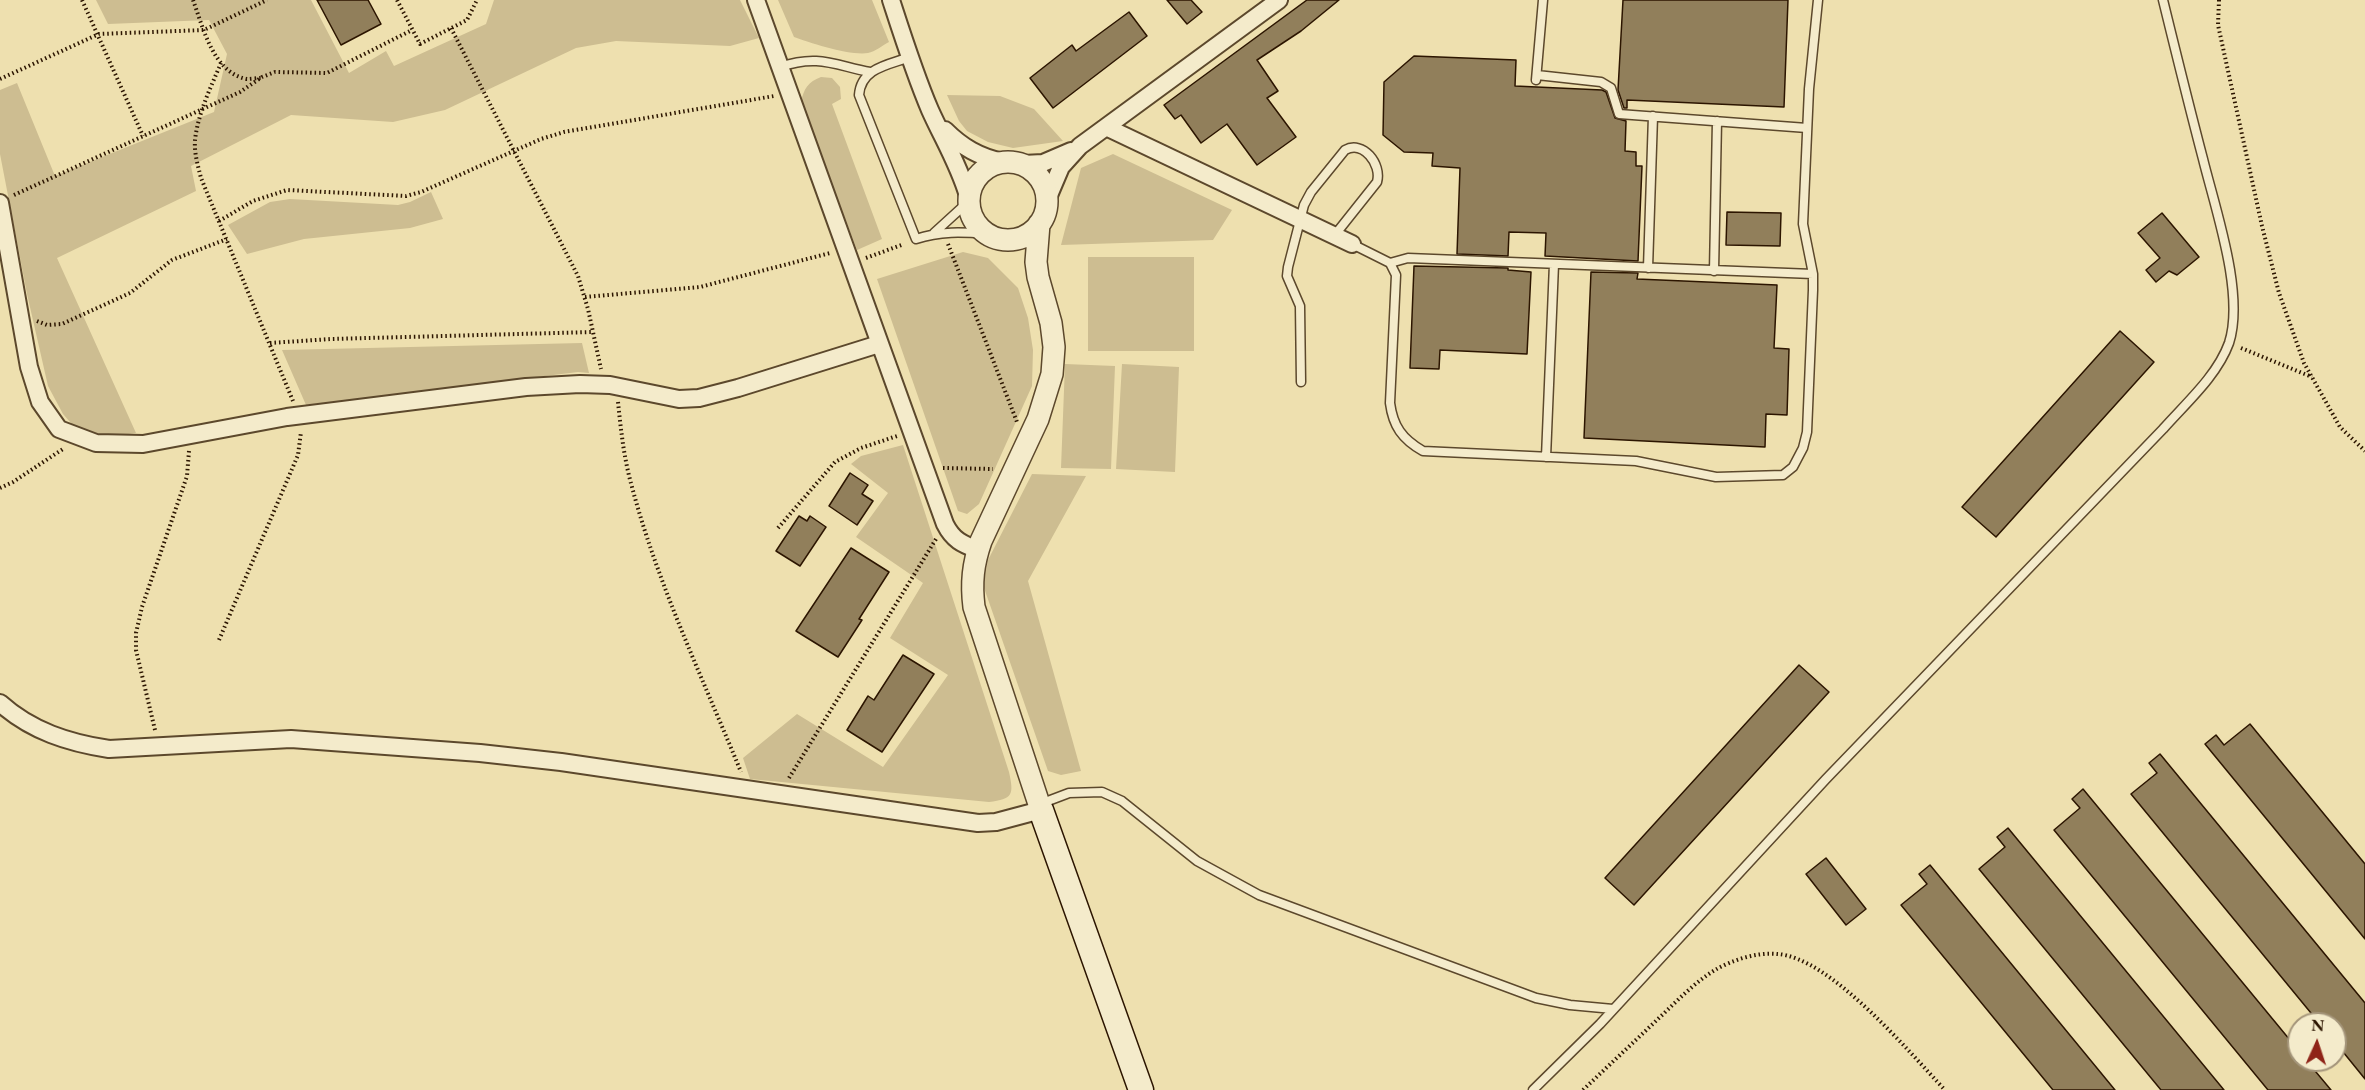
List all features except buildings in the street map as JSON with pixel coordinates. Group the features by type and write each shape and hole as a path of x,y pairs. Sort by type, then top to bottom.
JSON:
{"main road":[{"path":"1040,807 1141,1090"}],"street":[{"path":"756,0 945,524 958,542 978,550"},
{"path":"891,0 910,57 936,121 954,157 974,220 990,236 1010,246 1038,278"},
{"path":"968,199 972,183 980,172 991,165 1043,163 1080,146 1279,0"},
{"path":"936,121 960,144 974,152 987,158 1013,163 1032,170 1040,178 1047,200"},
{"path":"1106,127 1352,244"},
{"path":"0,703 32,726 81,745 110,749 291,739 345,742 561,762 978,823 996,822 1040,807 974,607 972,580 978,550 1047,395 1053,374 1054,347 1051,323 1038,278 1036,245 1047,200 1061,167 1080,146"},
{"path":"5,200 20,315 29,367 39,402 59,429 79,438 96,442 143,444 299,416 526,387 610,385 679,399 713,395 879,344"},
{"path":"990,236 1005,240 1018,239 1030,233 1040,224"}],"lane":[{"path":"1543,0 1537,78 1601,82 1611,88 1618,114 1807,128"},
{"path":"1352,244 1390,263 1396,275 1390,403 1392,420 1410,444 1423,451 1636,461 1716,477 1783,476 1793,467 1803,448 1807,432 1813,274 1803,224 1807,128 1818,0"},
{"path":"1533,1090 1613,1009 1826,779 2163,429 2215,370 2229,342 2233,295 2225,250 2163,0"},
{"path":"910,57 870,72 864,77 859,95 916,239 944,232 990,236"},
{"path":"780,67 795,62 814,60 834,62 870,72"},
{"path":"1648,268 1653,116"},
{"path":"1714,271 1717,121"},
{"path":"1301,382 1300,306 1287,276 1299,219 1311,192 1345,150 1357,147 1371,156 1378,167 1377,182 1334,236"},
{"path":"933,234 968,199"},
{"path":"1390,263 1408,258 1813,274"},
{"path":"1546,457 1554,264"},
{"path":"1040,807 1069,793 1102,792 1122,801 1197,861 1259,895 1536,998 1570,1005 1613,1009"}],"path":[{"path":"82,0 143,136"},
{"path":"193,0 204,30 221,63 230,71 247,79 262,78"},
{"path":"0,79 99,34 204,30 267,0"},
{"path":"397,0 420,44 468,20 477,0"},
{"path":"2219,0 2218,25 2279,293 2304,363 2312,378 2340,427 2365,451"},
{"path":"451,28 578,276 610,385 630,477 645,529 665,586 748,789"},
{"path":"5,200 240,92 275,72 327,73 412,30"},
{"path":"219,640 298,455 302,435 299,416 201,178 196,160 195,141 202,109 221,63"},
{"path":"219,221 252,201 287,190 405,196 421,192 542,139 564,132 790,93"},
{"path":"944,232 1013,416 1028,439"},
{"path":"20,315 47,325 62,324 130,293 172,260 227,239"},
{"path":"585,297 700,287 848,257 916,239"},
{"path":"270,343 331,339 593,332"},
{"path":"2229,342 2312,378"},
{"path":"778,528 835,462 861,448 911,431"},
{"path":"159,746 136,650 136,633 142,606 187,476 190,458 187,436"},
{"path":"0,488 13,482 79,438"},
{"path":"924,468 1015,469"},
{"path":"779,794 945,524"},
{"path":"1583,1090 1682,996 1715,970 1746,957 1776,954 1798,959 1829,977 1881,1022 1945,1090"}],"shaded area":[{"path":"96,0 311,0 349,73 386,51 394,66 486,24 494,0 740,0 759,38 730,46 616,41 576,48 445,110 393,122 291,115 191,166 196,191 57,258 136,433 98,438 77,430 63,414 48,386 27,294 0,154 0,90 17,83 55,176 214,112 227,54 209,20 108,24"},
{"path":"778,0 872,0 889,42 868,53 852,53 794,37"},
{"path":"821,77 832,78 840,87 841,99 832,104 882,239 857,250 801,102 807,86"},
{"path":"947,95 1000,96 1034,109 1063,141 1013,148 988,142 967,131 959,121"},
{"path":"1113,154 1232,210 1213,240 1061,245 1081,168"},
{"path":"431,192 443,219 410,228 304,239 247,254 228,225 270,202 290,199 398,205"},
{"path":"963,252 988,258 1018,288 1028,318 1033,350 1032,386 979,504 967,514 958,511 877,279"},
{"path":"1088,257 1194,257 1194,351 1088,351"},
{"path":"582,343 589,373 578,372 306,405 282,350"},
{"path":"1065,364 1115,366 1111,469 1061,468"},
{"path":"1122,364 1179,367 1175,472 1116,469"},
{"path":"903,445 1009,772 1011,791 1003,799 989,802 750,779 743,758 797,714 883,767 948,675 890,638 923,583 856,537 888,493 851,464 861,456"},
{"path":"1032,474 1086,476 1028,581 1081,771 1061,775 1048,771 983,585 988,560"}]}
